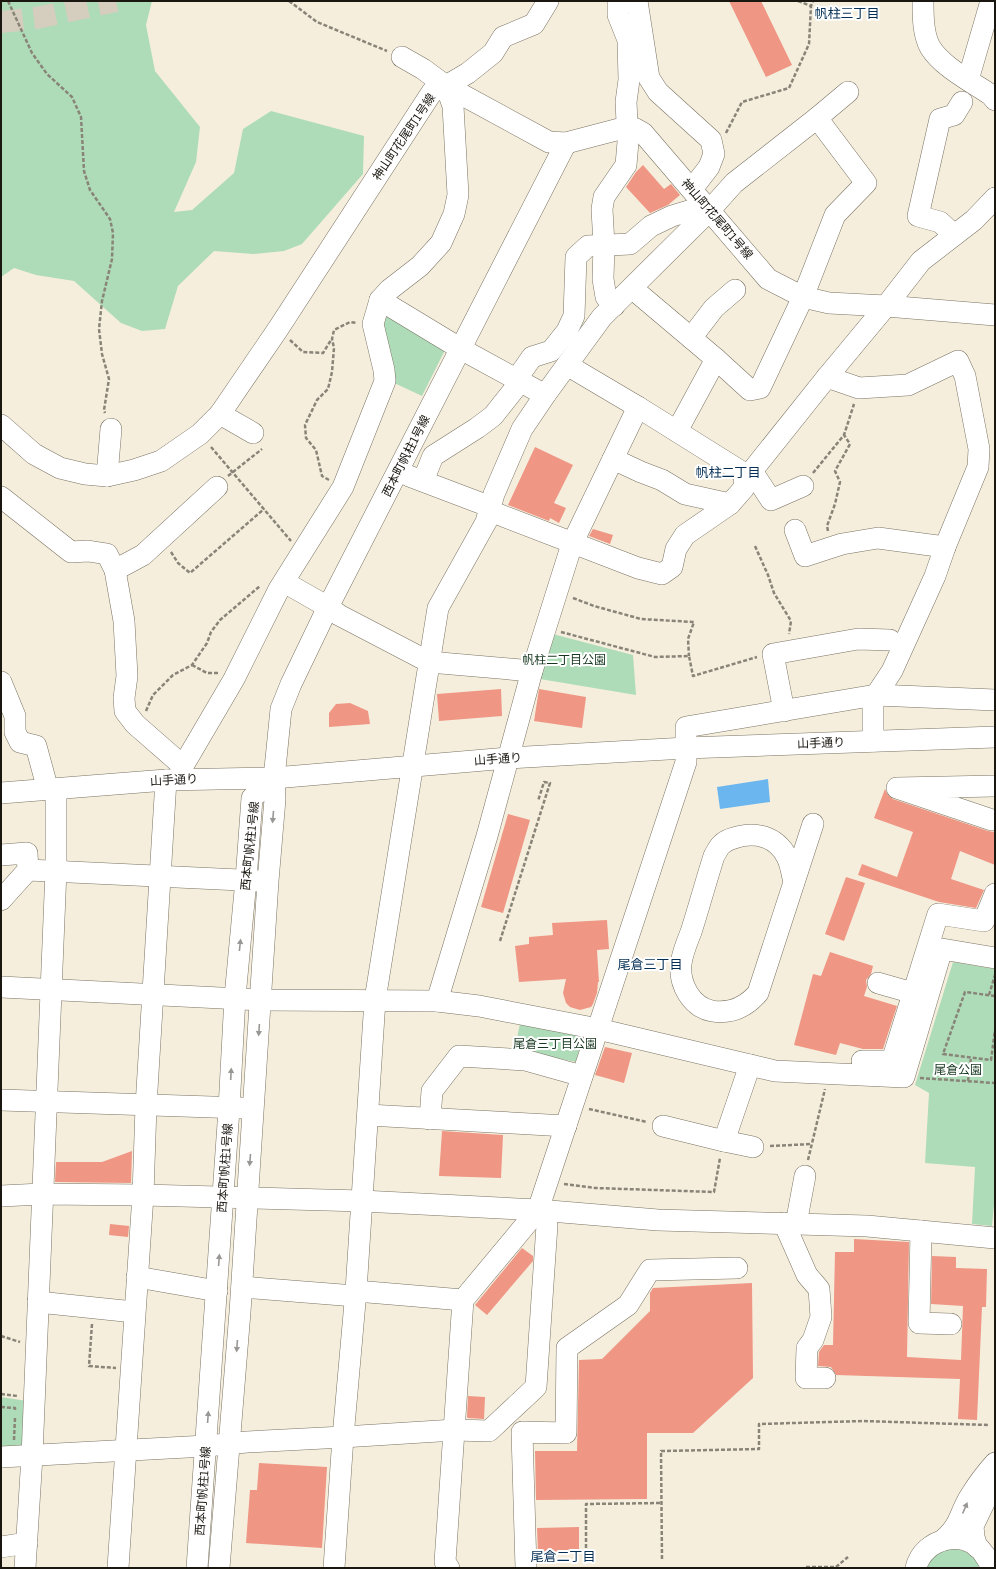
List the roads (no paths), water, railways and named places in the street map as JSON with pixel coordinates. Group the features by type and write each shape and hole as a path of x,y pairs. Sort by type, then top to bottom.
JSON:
{"street":[{"path":"446,86 468,73 493,53 503,37 534,24 548,1"},
{"path":"614,306 606,297 604,285 602,209 604,197 626,165 628,142 626,102 629,80 628,40 618,15 618,1"},
{"path":"637,1 649,78 658,92 711,140 714,154 709,167 692,189"},
{"path":"923,1 924,26 930,46 941,61 991,95 995,100"},
{"path":"968,80 991,1"},
{"path":"118,1568 142,1195 160,875 178,775 234,680 282,586 344,487 385,381 384,370 373,324 380,300 389,290 420,266 441,243 454,214 458,195 453,106 446,86 423,69 402,58"},
{"name":"神山町花尾町1号線","path":"2,430 34,454 60,468 86,474 107,476 161,461 200,434 220,414 278,329 432,92 446,86 549,142 566,143 627,127 636,129 643,133 768,279 803,297 829,303 995,315"},
{"path":"334,1568 343,1437 356,1294 375,1000 438,608 486,522 494,494 522,429 602,317 633,289 707,208 734,183 848,92"},
{"path":"954,236 940,222 918,216 940,119 954,115 962,102"},
{"path":"633,289 692,338 750,390 760,388 803,297 835,215 866,183 817,118"},
{"name":"西本町帆柱1号線","path":"219,1568 242,1287 246,1198 254,1108 268,881 275,799 274,778 281,709 291,684 328,607 566,143"},
{"path":"398,471 572,544 638,568 662,574 672,567 676,549 685,535 730,504 744,488 749,472 886,306 921,261 974,220 995,198"},
{"path":"423,481 432,456 477,428 493,416 518,381 532,357 551,351 567,331 574,316 576,257 588,246 630,244 651,226 672,216 707,208"},
{"path":"692,338 714,308 736,290"},
{"path":"380,300 460,349 545,395"},
{"path":"677,431 716,359"},
{"path":"827,377 860,388 908,385 958,361 965,376 978,449 978,467 945,546 935,576 892,672 876,695 872,705 873,741"},
{"path":"567,365 749,472 771,500 803,486"},
{"path":"437,1001 487,836 532,670 572,544 638,406"},
{"path":"220,414 260,439"},
{"path":"107,476 111,429"},
{"path":"613,459 662,480 686,494 730,504"},
{"path":"115,570 143,555 217,486"},
{"path":"1,497 71,552 88,551 107,554 115,570 124,621 127,676 124,698 125,711 178,775"},
{"path":"795,530 805,556 842,544 878,538 945,546"},
{"path":"282,586 328,607 339,615 430,662 532,670"},
{"path":"784,711 773,654 858,639 890,640"},
{"path":"1,682 15,716 16,732 20,742 36,746 52,790 56,870 45,1102 38,1302 15,1457 27,1543 25,1568"},
{"path":"449,1568 445,1562 463,1300 538,1210 686,762 686,727 876,695 995,700"},
{"name":"山手通り","path":"1,793 52,790 178,775 274,778 508,758 686,748 995,737"},
{"name":"西本町帆柱1号線","path":"197,1568 216,1311 235,997 252,798 274,778"},
{"path":"994,817 897,788 995,786"},
{"path":"794,883 791,866 786,856 778,845 768,839 756,834 743,835 721,845 714,856 681,963 683,985 690,997 698,1005 711,1011 725,1012 737,1010 750,1003 758,994 814,824"},
{"path":"1,855 27,852 28,870 1,900"},
{"path":"28,870 56,870 268,881"},
{"path":"775,1071 780,1059 892,1061 938,914 984,921 995,894"},
{"path":"1,987 235,997 261,1000 437,1001 479,1006 598,1029 775,1071 904,1077 942,949 995,958"},
{"path":"878,983 913,993"},
{"path":"430,1119 432,1091 459,1056 525,1060 582,1076"},
{"path":"724,1141 750,1065"},
{"path":"1,1100 229,1109 254,1108"},
{"path":"368,1115 566,1126"},
{"path":"663,1126 753,1147"},
{"path":"805,1176 790,1224 807,1274 818,1289 821,1317 813,1340 807,1348 806,1378 825,1378"},
{"path":"1,1196 42,1194 142,1195 362,1201 538,1210 658,1220 866,1226 995,1238"},
{"path":"489,1431 536,1387 546,1225 538,1210"},
{"path":"921,1231 919,1323 951,1324"},
{"path":"15,1457 455,1430 566,1433 567,1348 628,1305 650,1270 737,1268"},
{"path":"137,1277 217,1291"},
{"path":"242,1287 463,1300"},
{"path":"38,1302 134,1312"},
{"path":"216,1311 240,1312"},
{"path":"522,1432 526,1568"},
{"path":"943,1540 955,1527 968,1500 982,1477 995,1463"},
{"path":"977,1547 973,1526 995,1479"},
{"path":"915,1566 922,1554 929,1547 950,1538 962,1539 977,1547 982,1551 992,1566"},
{"path":"1,1547 27,1543"}],"water":[{"path":"768,779 770,802 720,809 717,787"}],"tunnel":[{"path":"1,22 36,18 116,1"}],"district":[{"name":"帆柱三丁目","path":"847,13"},
{"name":"帆柱二丁目","path":"728,472"},
{"name":"尾倉三丁目","path":"650,964"},
{"name":"尾倉二丁目","path":"563,1556"}],"park label":[{"name":"帆柱二丁目公園","path":"564,660"},
{"name":"尾倉三丁目公園","path":"555,1044"},
{"name":"尾倉公園","path":"958,1070"}]}
